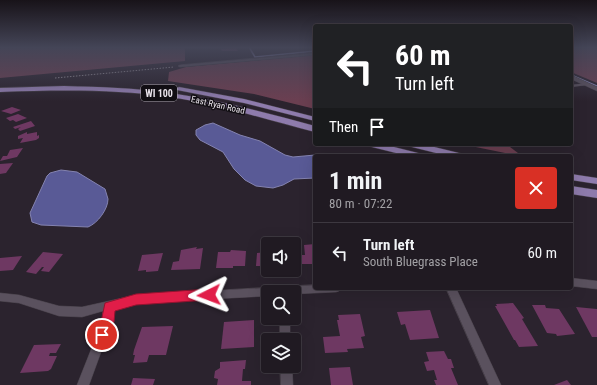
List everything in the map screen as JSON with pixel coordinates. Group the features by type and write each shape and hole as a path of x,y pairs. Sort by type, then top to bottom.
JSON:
{"main road":[{"name":"East Ryan Road","path":"0,85 69,82 122,83 197,91 313,118"},
{"name":"East Ryan Road","path":"0,90 49,88 142,91 216,103 313,128"},
{"path":"379,146 411,154"},
{"path":"419,146 452,154"},
{"path":"573,177 597,181"},
{"path":"573,190 597,194"}],"street":[{"path":"180,66 192,65"},
{"path":"573,79 597,89"},
{"path":"573,282 597,285"},
{"path":"301,290 313,289"},
{"path":"452,290 495,385"},
{"path":"0,297 19,299 59,311 82,312 109,307 136,299 261,292"},
{"path":"83,385 107,322 109,307"},
{"path":"286,373 287,385"}],"lane":[{"path":"573,86 587,84"}],"path":[{"path":"56,78 180,66"}],"shaded area":[{"path":"0,65 142,65 0,78"},
{"path":"208,65 313,65 313,109 254,94 168,81 169,72 186,67"},
{"path":"573,65 597,65 597,83 573,73"},
{"path":"471,146 509,146 519,154 510,154"}],"water":[{"path":"213,123 240,135 260,141 285,155 293,157 313,155 313,178 294,179 273,188 256,186 245,180 234,169 223,152 200,140 196,135 196,130"},
{"path":"61,170 77,172 105,189 108,203 99,219 92,225 88,227 41,225 32,222 30,213 47,176 50,173"}],"building":[{"path":"12,107 21,110 11,114 1,111"},
{"path":"18,114 27,118 16,122 13,120 10,121 6,118"},
{"path":"31,121 35,126 20,131 18,129 21,127 15,129 13,127"},
{"path":"27,132 27,134 37,132 37,136 39,135 39,138 20,143 23,138 18,139 18,136"},
{"path":"23,148 17,157 0,161 3,156 7,156 10,150"},
{"path":"13,163 6,173 0,174 0,164"},
{"path":"313,244 313,264 301,264 301,255 305,255 304,245"},
{"path":"197,247 196,249 203,248 200,269 171,270 173,262 179,261 181,250"},
{"path":"231,250 246,251 245,266 216,268 218,252 230,252"},
{"path":"43,252 63,254 49,272 41,271 44,267 42,267 36,274 26,272"},
{"path":"163,253 158,271 138,271 142,255"},
{"path":"257,253 261,253 261,266 256,266"},
{"path":"22,256 13,270 0,271 0,258"},
{"path":"513,303 524,318 522,319 538,346 519,347 495,306 497,306 496,304"},
{"path":"532,305 545,305 546,308 559,309 575,334 557,336 556,334 547,333"},
{"path":"576,307 597,309 597,337 592,337"},
{"path":"430,310 439,338 410,340 405,324 401,325 397,312"},
{"path":"360,314 365,336 361,337 364,348 347,349 348,352 325,353 323,337 340,336 337,320 339,320 338,315"},
{"path":"254,320 254,347 221,349 224,322"},
{"path":"173,326 166,355 149,355 147,362 133,363 135,355 133,355 134,350 142,327"},
{"path":"61,344 56,353 50,353 49,356 57,356 51,369 48,371 20,373 34,345"},
{"path":"444,351 448,359 451,359 454,368 451,368 458,385 436,385 434,380 437,380 434,370 427,371 424,362 429,361 426,352"},
{"path":"246,360 245,369 243,369 242,381 251,381 251,385 217,385 218,379 214,378 215,371 220,368 220,362"},
{"path":"350,367 353,385 331,385 329,368"},
{"path":"133,378 155,379 153,385 131,385"},
{"path":"567,380 571,385 554,385"}],"waterway":[{"path":"573,76 597,86"}],"route":[{"path":"102,335 107,322 109,307 136,299 209,295"}]}
